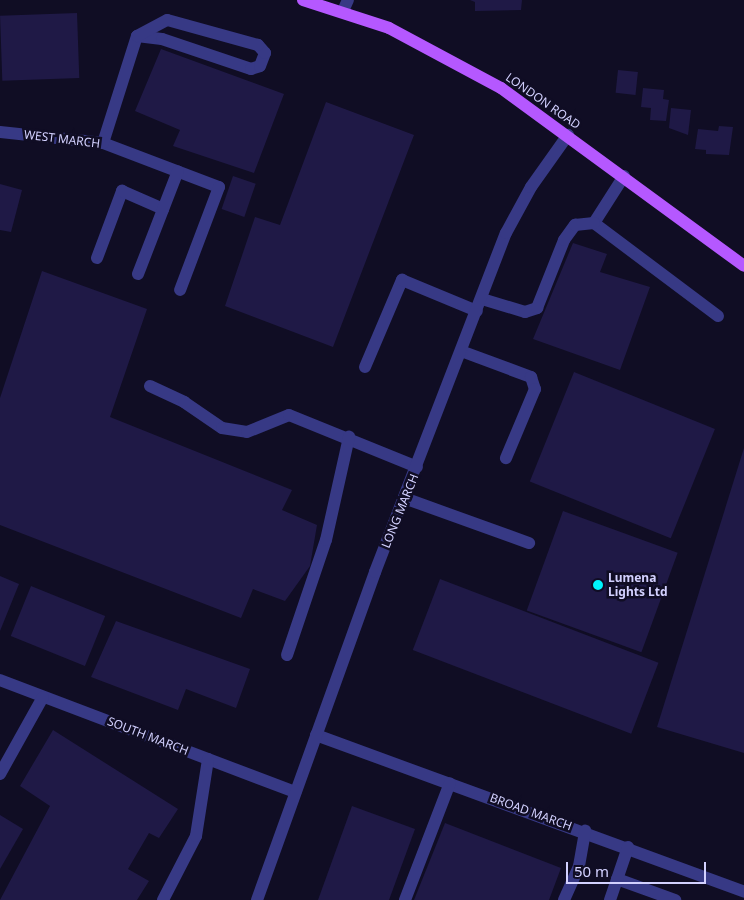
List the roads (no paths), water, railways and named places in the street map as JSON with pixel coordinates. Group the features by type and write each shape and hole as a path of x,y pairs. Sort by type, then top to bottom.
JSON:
{"main road":[{"name":"LONDON ROAD","path":"303,0 345,5 501,88 568,134 744,266"}],"street":[{"path":"103,143 137,36 166,20 258,45 265,53 260,66 251,69 162,39 137,36"},
{"name":"WEST MARCH","path":"0,132 103,143 219,187 180,290"},
{"name":"LONG MARCH","path":"257,900 404,498 418,467 506,233 531,187 568,134"},
{"path":"138,274 178,171"},
{"path":"594,223 624,176"},
{"path":"97,258 122,191 163,209"},
{"path":"365,367 402,280 480,305 525,312 537,308 564,240 575,225 594,223 718,316"},
{"path":"461,351 531,377 536,389 506,458"},
{"path":"150,386 184,402 222,428 247,432 289,415 349,437 418,467"},
{"path":"287,655 326,540 349,437"},
{"path":"404,498 529,543"},
{"name":"SOUTH MARCH","path":"0,680 295,792"},
{"path":"0,774 43,697"},
{"name":"BROAD MARCH","path":"316,735 585,831 744,892"},
{"path":"163,900 196,836 208,759"},
{"path":"405,900 450,783"},
{"path":"564,900 579,866 585,831"},
{"path":"610,900 628,847"},
{"path":"618,879 675,900"}],"place":[{"name":"Lumena Lights Ltd","path":"598,585"}]}
